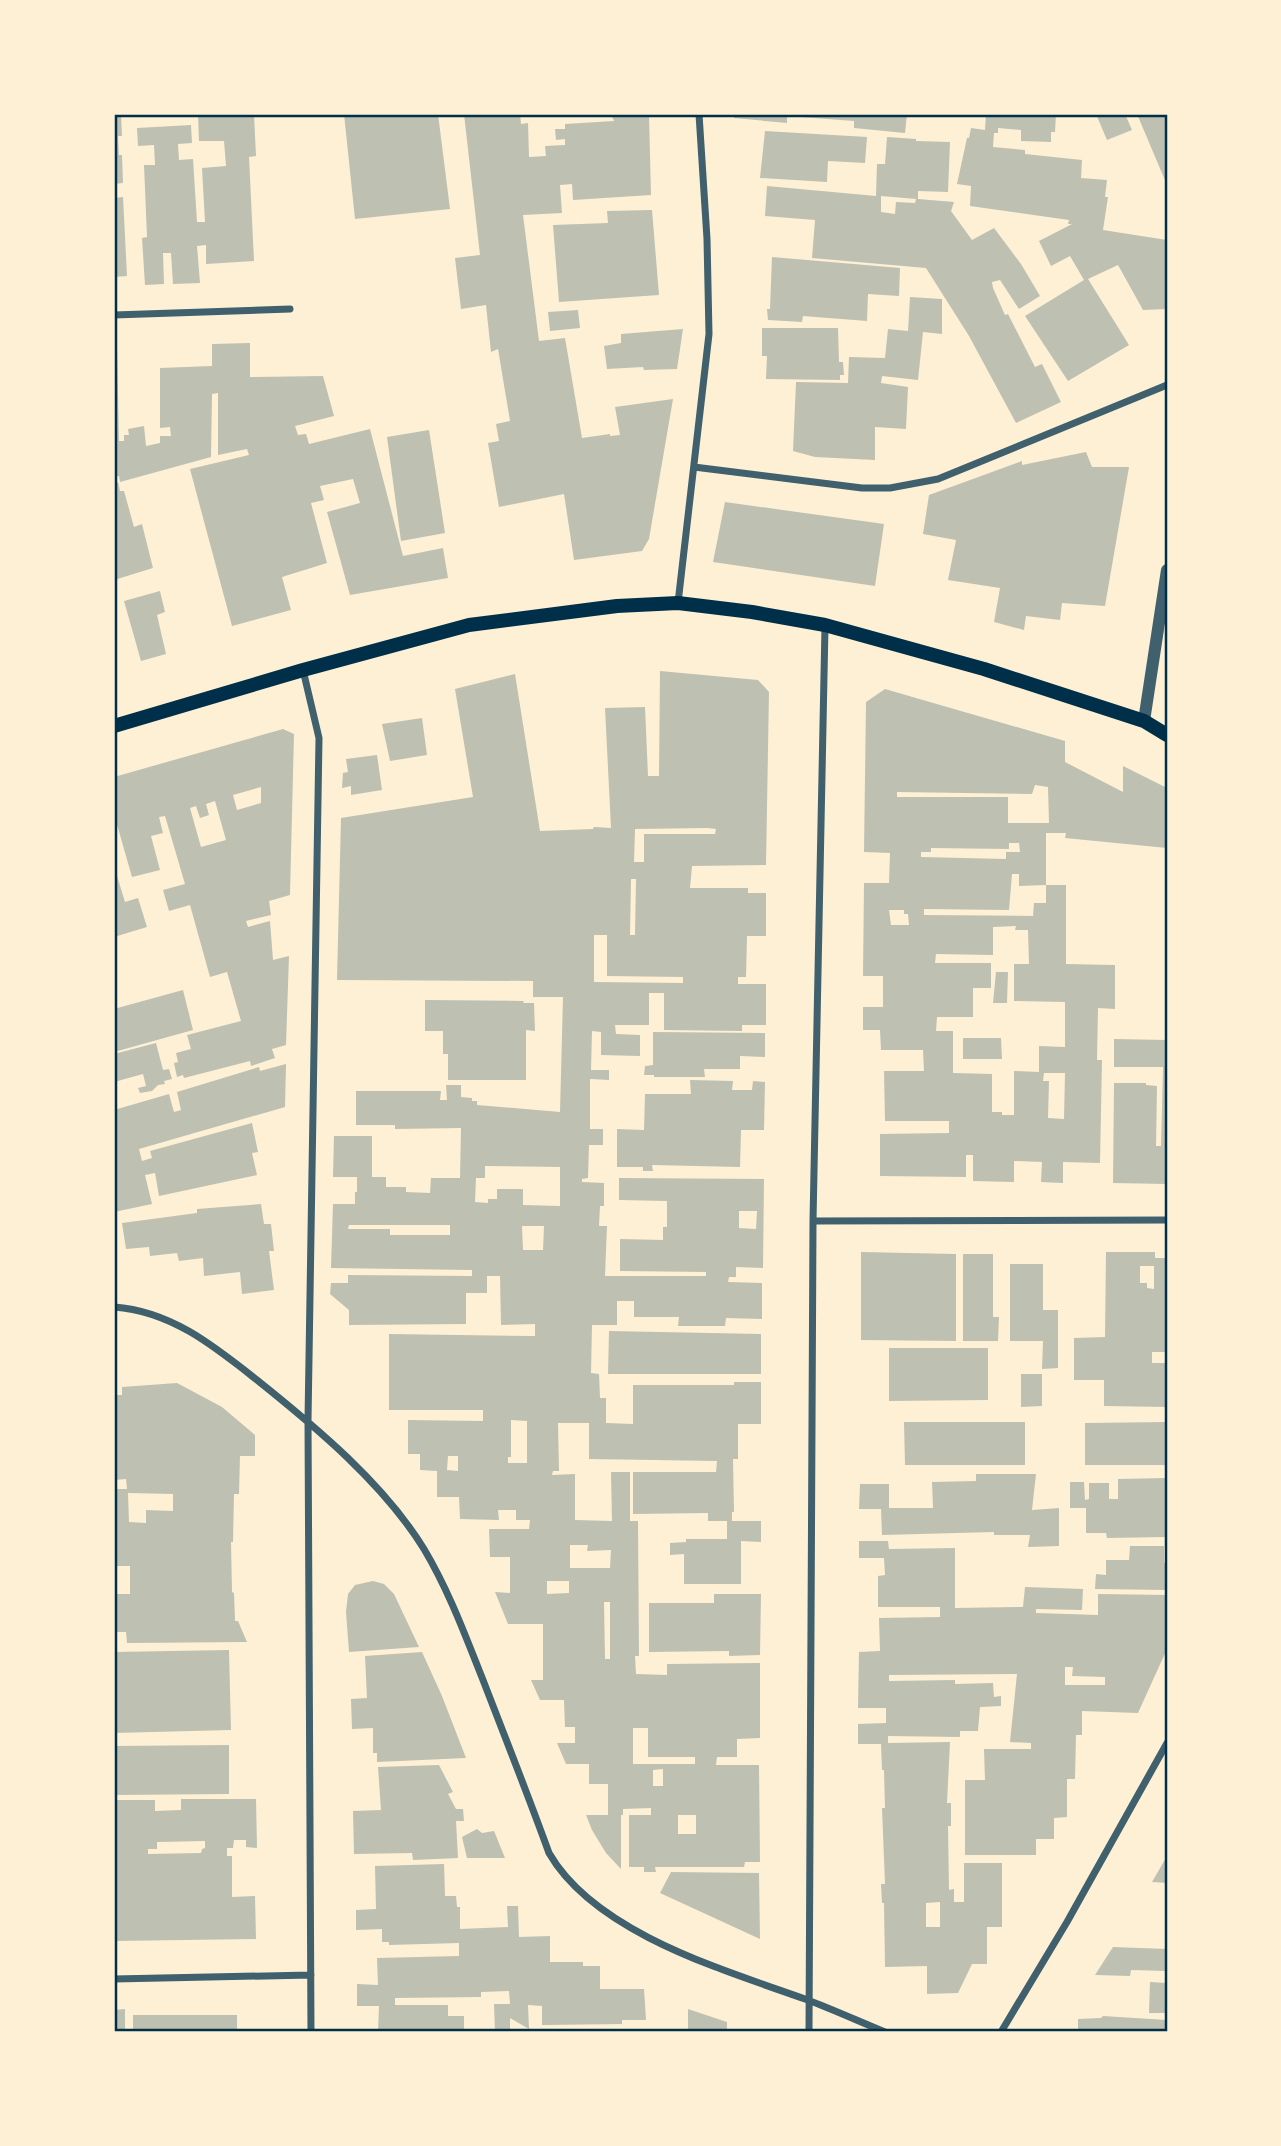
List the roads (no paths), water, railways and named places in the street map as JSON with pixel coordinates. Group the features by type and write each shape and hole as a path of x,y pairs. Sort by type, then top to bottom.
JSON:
{"main road":[{"path":"114,726 468,625 617,606 678,603 825,625 984,669 1144,721 1167,735"}],"street":[{"path":"678,603 709,323 699,114"},
{"path":"114,314 290,309"},
{"path":"694,467 862,488 890,488 938,479 1167,385"},
{"path":"1144,721 1167,570"},
{"path":"809,2032 813,1221 825,625"},
{"path":"303,670 319,738 307,1420 312,2032"},
{"path":"813,1221 1167,1220"},
{"path":"114,1307 138,1309 183,1327 215,1347 307,1420 389,1501 429,1558 451,1599 549,1853 557,1867 595,1904 668,1949 809,2000 885,2032"},
{"path":"1001,2032 1068,1922 1167,1743"},
{"path":"114,1979 311,1975"}]}
